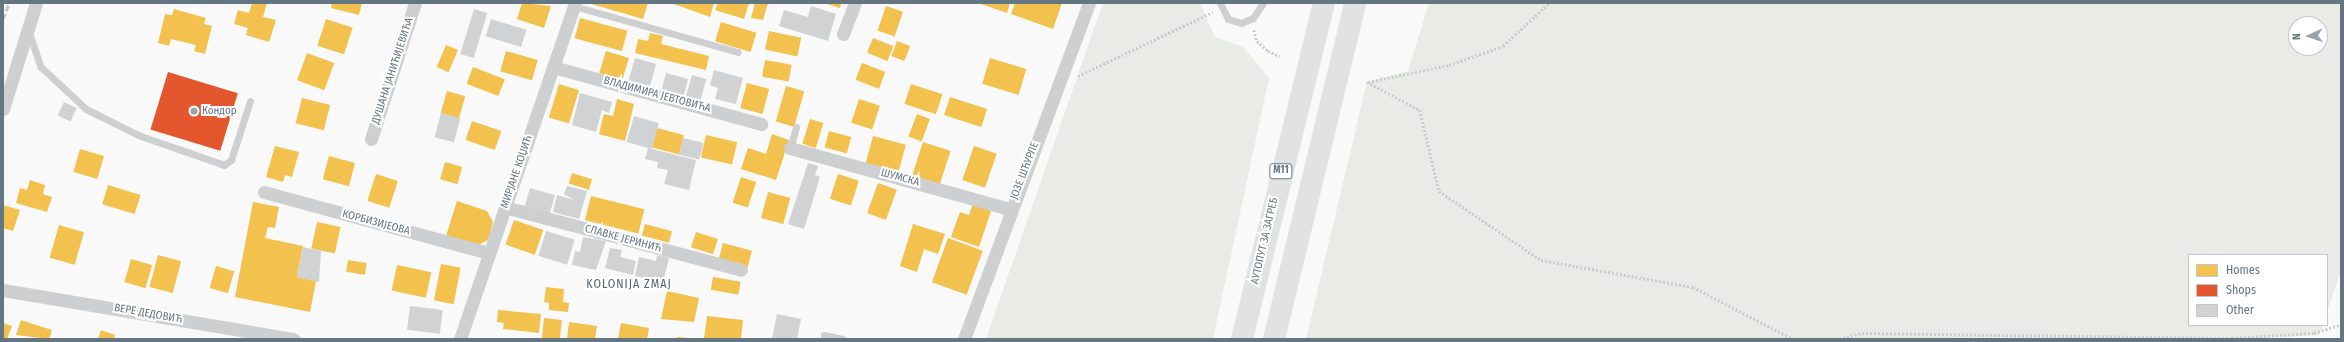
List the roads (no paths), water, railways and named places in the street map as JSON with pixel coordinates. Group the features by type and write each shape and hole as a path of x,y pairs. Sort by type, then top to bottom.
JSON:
{"highway":[{"name":"АУТОПУТ ЗА ЗАГРЕБ","path":"1242,339 1324,3"},
{"path":"1274,339 1355,3"}],"street":[{"path":"3,109 36,3"},
{"name":"ДУШАНА ЈАНИЋИЈЕВИЋА","path":"372,139 415,3"},
{"path":"843,34 855,3"},
{"name":"ЈОЗЕ ШЋУРЛЕ","path":"964,339 1010,209 1089,3"},
{"name":"МИРЈАНЕ КОЏИЋ","path":"460,339 574,4"},
{"name":"ВЛАДИМИРА ЈЕВТОВИЋА","path":"553,67 761,124"},
{"name":"ШУМСКА","path":"790,148 1010,209"},
{"name":"КОРБИЗИЈЕОВА","path":"264,192 489,254"},
{"name":"СЛАВКЕ ЈЕРИНИЋ","path":"505,207 741,270"},
{"name":"ВЕРЕ ДЕДОВИЋ","path":"3,290 294,339"}],"lane":[{"path":"1220,6 1234,22 1250,20 1263,3"},
{"name":"МИРЈАНЕ КОЏИЋ","path":"574,4 738,52"},
{"path":"28,31 41,67 86,109 138,135 224,165 231,160 250,101"},
{"path":"790,148 796,127"},
{"path":"824,335 843,339"}],"railway":[{"path":"3,19 9,3"}],"place":[{"name":"Кондор","path":"194,111"}],"district":[{"name":"KOLONIJA ZMAJ","path":"629,285"}]}
